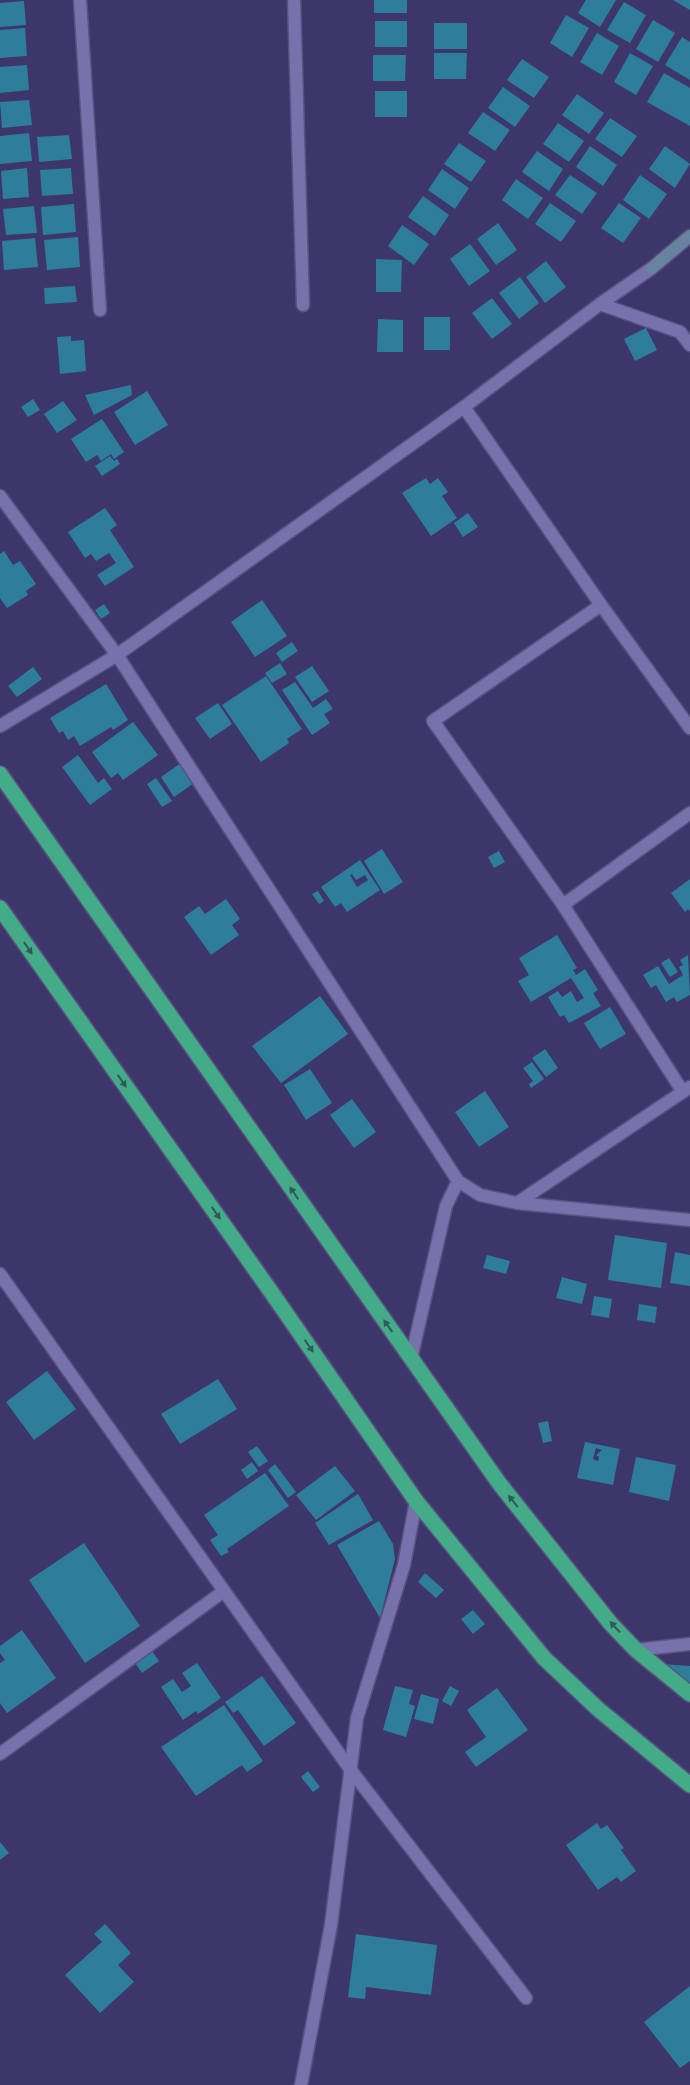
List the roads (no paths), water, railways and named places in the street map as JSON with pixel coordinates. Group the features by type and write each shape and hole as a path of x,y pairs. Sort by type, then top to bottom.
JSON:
{"highway":[{"path":"0,774 499,1483 611,1624 636,1650 690,1694"},
{"path":"0,908 416,1501 544,1658 598,1709 690,1785"}],"street":[{"path":"80,0 100,310"},
{"path":"294,0 303,305"},
{"path":"0,726 117,655 464,407 600,304 652,268 690,236"},
{"path":"600,304 680,332 690,345"},
{"path":"464,407 601,605 690,728"},
{"path":"0,496 117,655 458,1181 480,1196 517,1203 690,1220"},
{"path":"517,1203 686,1090 563,905 433,722 601,605"},
{"path":"563,905 690,813"},
{"path":"411,1359 446,1206 458,1181"},
{"path":"0,1274 350,1769 526,1998"},
{"path":"301,2085 331,1925 357,1718 404,1564 416,1501"},
{"path":"0,1754 224,1591"},
{"path":"636,1650 690,1644"}]}
